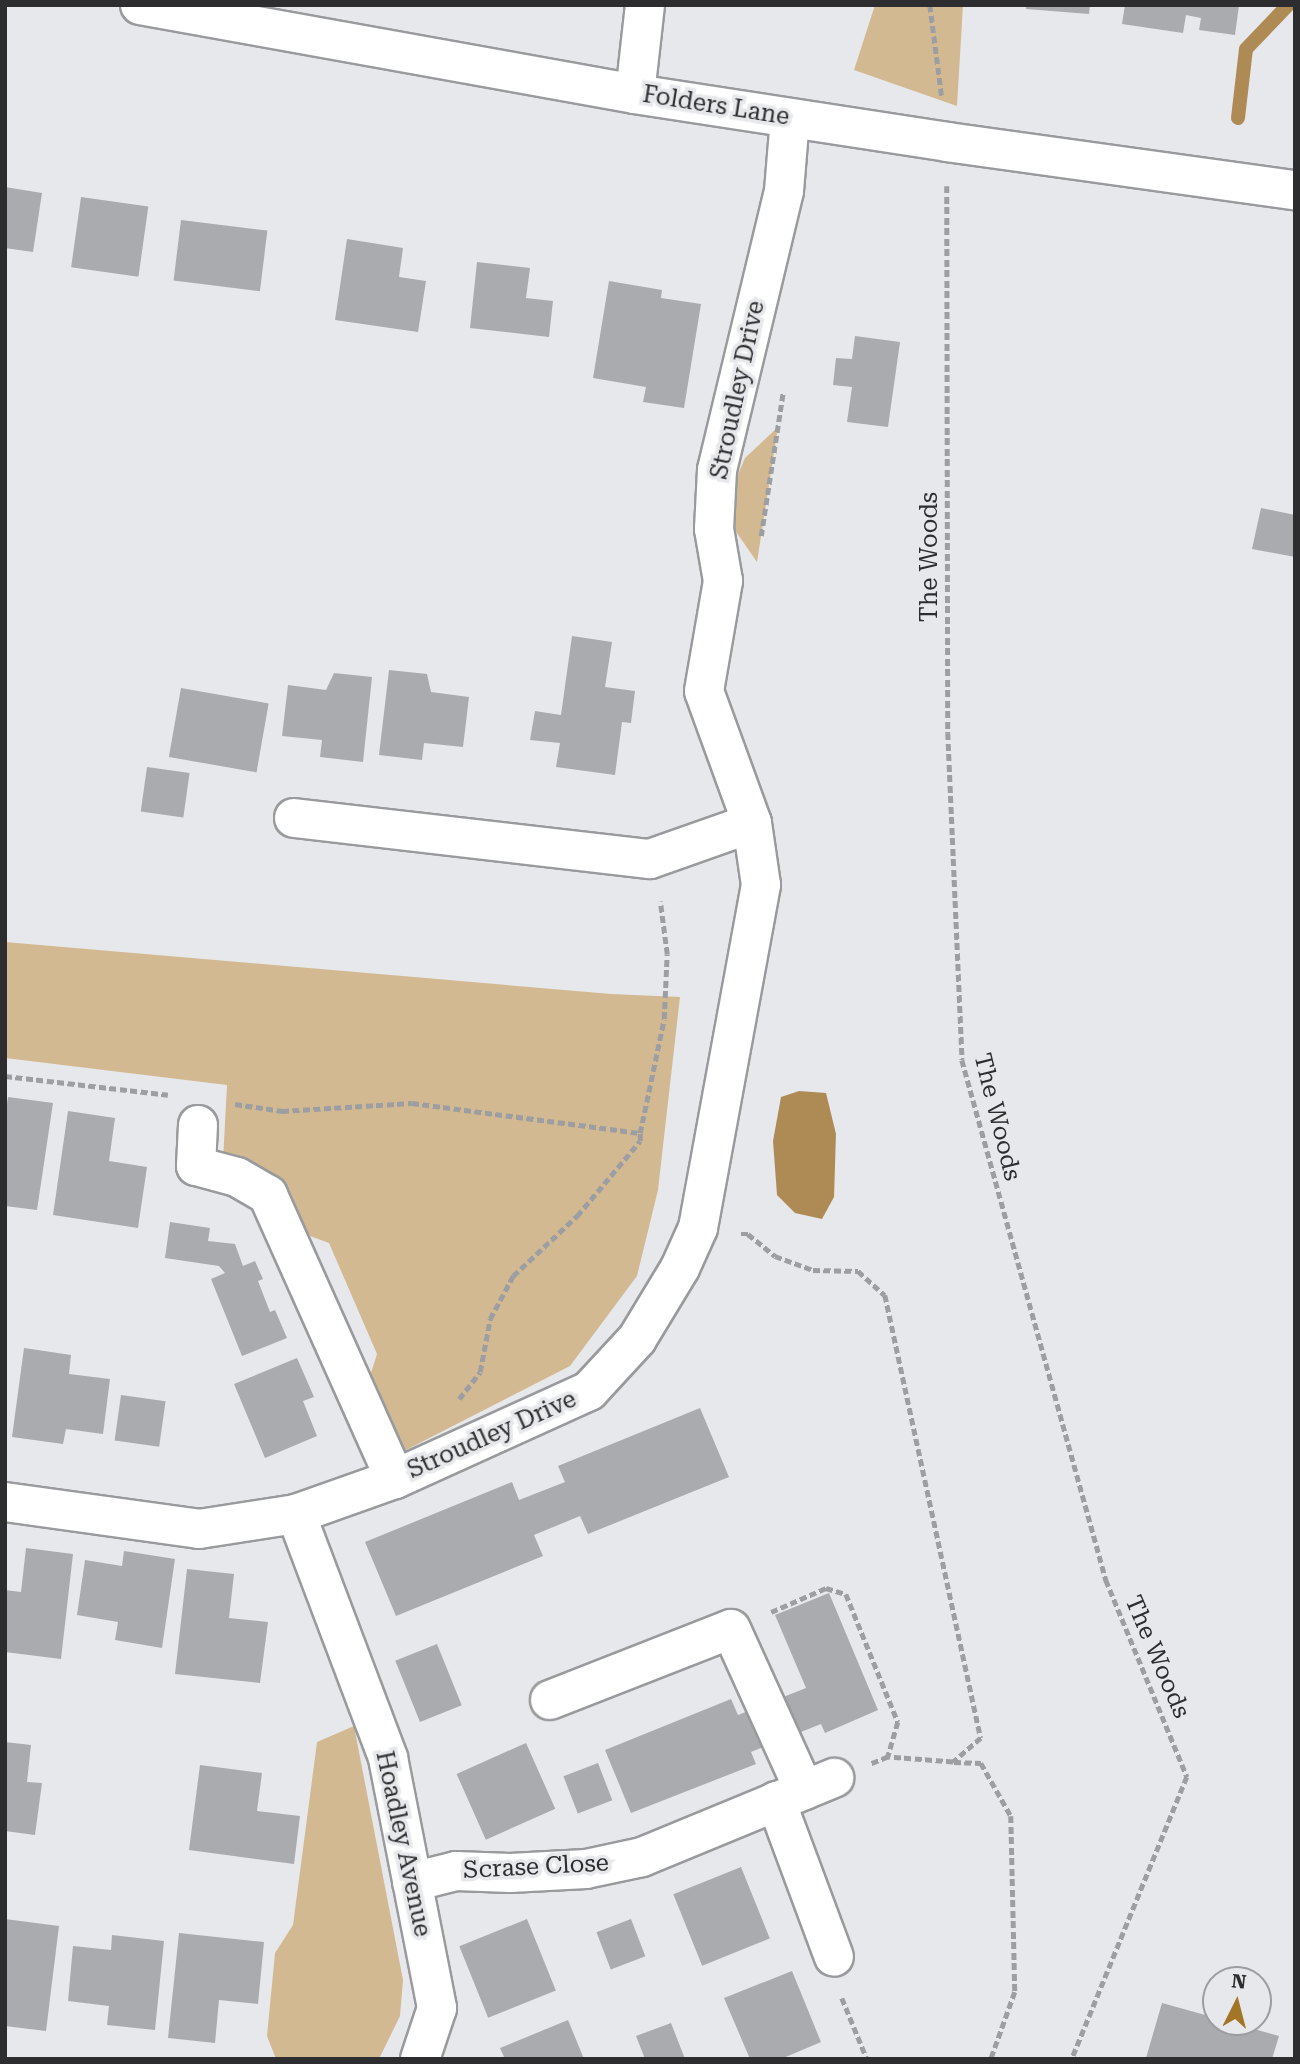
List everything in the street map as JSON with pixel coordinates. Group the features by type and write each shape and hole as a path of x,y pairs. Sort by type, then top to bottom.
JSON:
{"street":[{"name":"Folders Lane","path":"140,5 635,94 947,142 1295,190"},
{"path":"635,94 645,5"},
{"name":"Stroudley Drive","path":"5,1502 199,1529 296,1514 395,1479 589,1391 637,1339 680,1268 698,1228 761,885 752,823 705,691 723,581 714,529 717,470 784,191 790,118"},
{"path":"294,818 650,859 752,823"},
{"path":"188,1111 196,1166 237,1177 268,1195 395,1479"},
{"name":"Hoadley Avenue","path":"296,1514 388,1758 437,2008 420,2059"},
{"path":"550,1700 731,1629 805,1790 834,1957"},
{"name":"Scrase Close","path":"412,1882 456,1871 510,1873 586,1869 642,1857 805,1790"}],"path":[{"name":"The Woods","path":"930,5 947,142 948,733 962,1060 1106,1580 1188,1777 1072,2059"},
{"path":"759,549 784,386"},
{"path":"449,1404 461,1399 480,1372 490,1320 513,1276 576,1216 640,1141 664,1019 667,954 657,875 650,859"},
{"path":"5,1076 188,1111"},
{"path":"230,1103 282,1111 412,1103 640,1133"},
{"path":"740,1220 738,1233 748,1234 775,1256 814,1270 858,1271 885,1295 981,1738 953,1762"},
{"path":"731,1629 826,1588 846,1594 898,1722 888,1757"},
{"path":"805,1790 888,1757 981,1763 1011,1816 1015,1992 991,2059"},
{"path":"834,1957 833,1976 867,2059"}],"shaded area":[{"path":"875,5 963,5 957,106 854,70"},
{"path":"778,427 757,562 730,523 733,486 745,458"},
{"path":"5,942 611,994 680,997 658,1190 637,1276 570,1366 404,1451 369,1379 377,1354 329,1243 310,1236 283,1191 223,1161 227,1085 5,1058"},
{"path":"799,1091 826,1093 836,1134 834,1197 822,1219 795,1213 777,1195 773,1141 781,1097"},
{"path":"354,1726 403,1980 400,2016 379,2059 276,2059 267,2036 275,1953 293,1925 317,1742"}],"building":[{"path":"1026,5 1090,5 1089,14 1026,9"},
{"path":"1125,5 1239,5 1235,35 1199,30 1201,18 1186,15 1183,33 1122,24"},
{"path":"5,187 42,193 33,252 5,248"},
{"path":"81,197 148,206 138,277 71,267"},
{"path":"181,220 267,231 260,291 174,281"},
{"path":"347,239 403,248 399,277 426,281 418,332 335,320"},
{"path":"477,262 530,268 526,298 553,301 549,337 470,328"},
{"path":"609,281 662,290 661,298 701,304 684,408 643,402 646,387 593,378"},
{"path":"855,336 900,342 888,427 847,422 852,387 833,385 836,358 852,359"},
{"path":"1261,508 1295,515 1295,557 1252,549"},
{"path":"572,636 612,642 605,687 635,691 631,723 622,722 615,775 556,767 560,743 530,740 535,711 561,715"},
{"path":"389,670 427,674 431,692 469,697 463,747 424,743 422,760 379,755"},
{"path":"334,673 372,677 363,762 320,757 322,740 282,736 288,685 326,690"},
{"path":"181,688 269,703 256,772 169,757"},
{"path":"147,767 190,773 183,818 141,812"},
{"path":"8,1097 53,1103 37,1210 5,1206 5,1117"},
{"path":"68,1111 115,1118 109,1161 147,1167 138,1228 53,1215"},
{"path":"170,1222 210,1228 208,1241 235,1244 243,1266 255,1261 263,1279 258,1281 270,1312 275,1310 287,1338 242,1356 211,1279 225,1273 219,1266 165,1258"},
{"path":"24,1348 71,1355 69,1374 110,1379 103,1434 66,1429 63,1444 12,1437"},
{"path":"297,1358 314,1397 303,1401 317,1436 265,1458 234,1384"},
{"path":"121,1395 166,1401 159,1447 115,1441"},
{"path":"700,1408 729,1477 588,1534 580,1516 534,1535 543,1556 396,1616 365,1542 512,1482 519,1500 565,1482 558,1466"},
{"path":"26,1548 73,1554 61,1659 5,1652 5,1590 21,1592"},
{"path":"124,1551 175,1559 162,1648 115,1640 118,1622 77,1615 85,1560 122,1566"},
{"path":"187,1569 234,1574 229,1618 268,1622 260,1683 175,1674"},
{"path":"829,1593 878,1710 825,1733 821,1724 751,1752 756,1764 631,1813 605,1750 731,1699 738,1715 806,1688 775,1615"},
{"path":"437,1644 462,1705 420,1722 395,1661"},
{"path":"5,1742 31,1745 27,1782 42,1783 35,1835 5,1831"},
{"path":"526,1743 555,1809 486,1840 457,1774"},
{"path":"598,1763 612,1800 578,1814 563,1776"},
{"path":"200,1765 262,1773 257,1811 300,1816 294,1864 189,1850"},
{"path":"741,1867 770,1938 702,1966 673,1894"},
{"path":"5,1919 59,1926 46,2031 5,2026"},
{"path":"527,1919 556,1990 488,2018 459,1946"},
{"path":"631,1919 645,1956 611,1970 596,1932"},
{"path":"179,1933 264,1942 258,2004 219,2000 215,2043 168,2038"},
{"path":"112,1935 164,1941 155,2030 107,2025 109,2006 68,2001 73,1946 111,1950"},
{"path":"792,1971 821,2042 781,2059 750,2059 724,1998"},
{"path":"1162,2003 1202,2014 1202,2036 1279,2036 1272,2059 1146,2058"},
{"path":"568,2020 584,2059 505,2059 500,2048"},
{"path":"671,2023 685,2059 645,2059 636,2036"}],"waterway":[{"path":"1238,118 1246,49 1288,5"}]}
